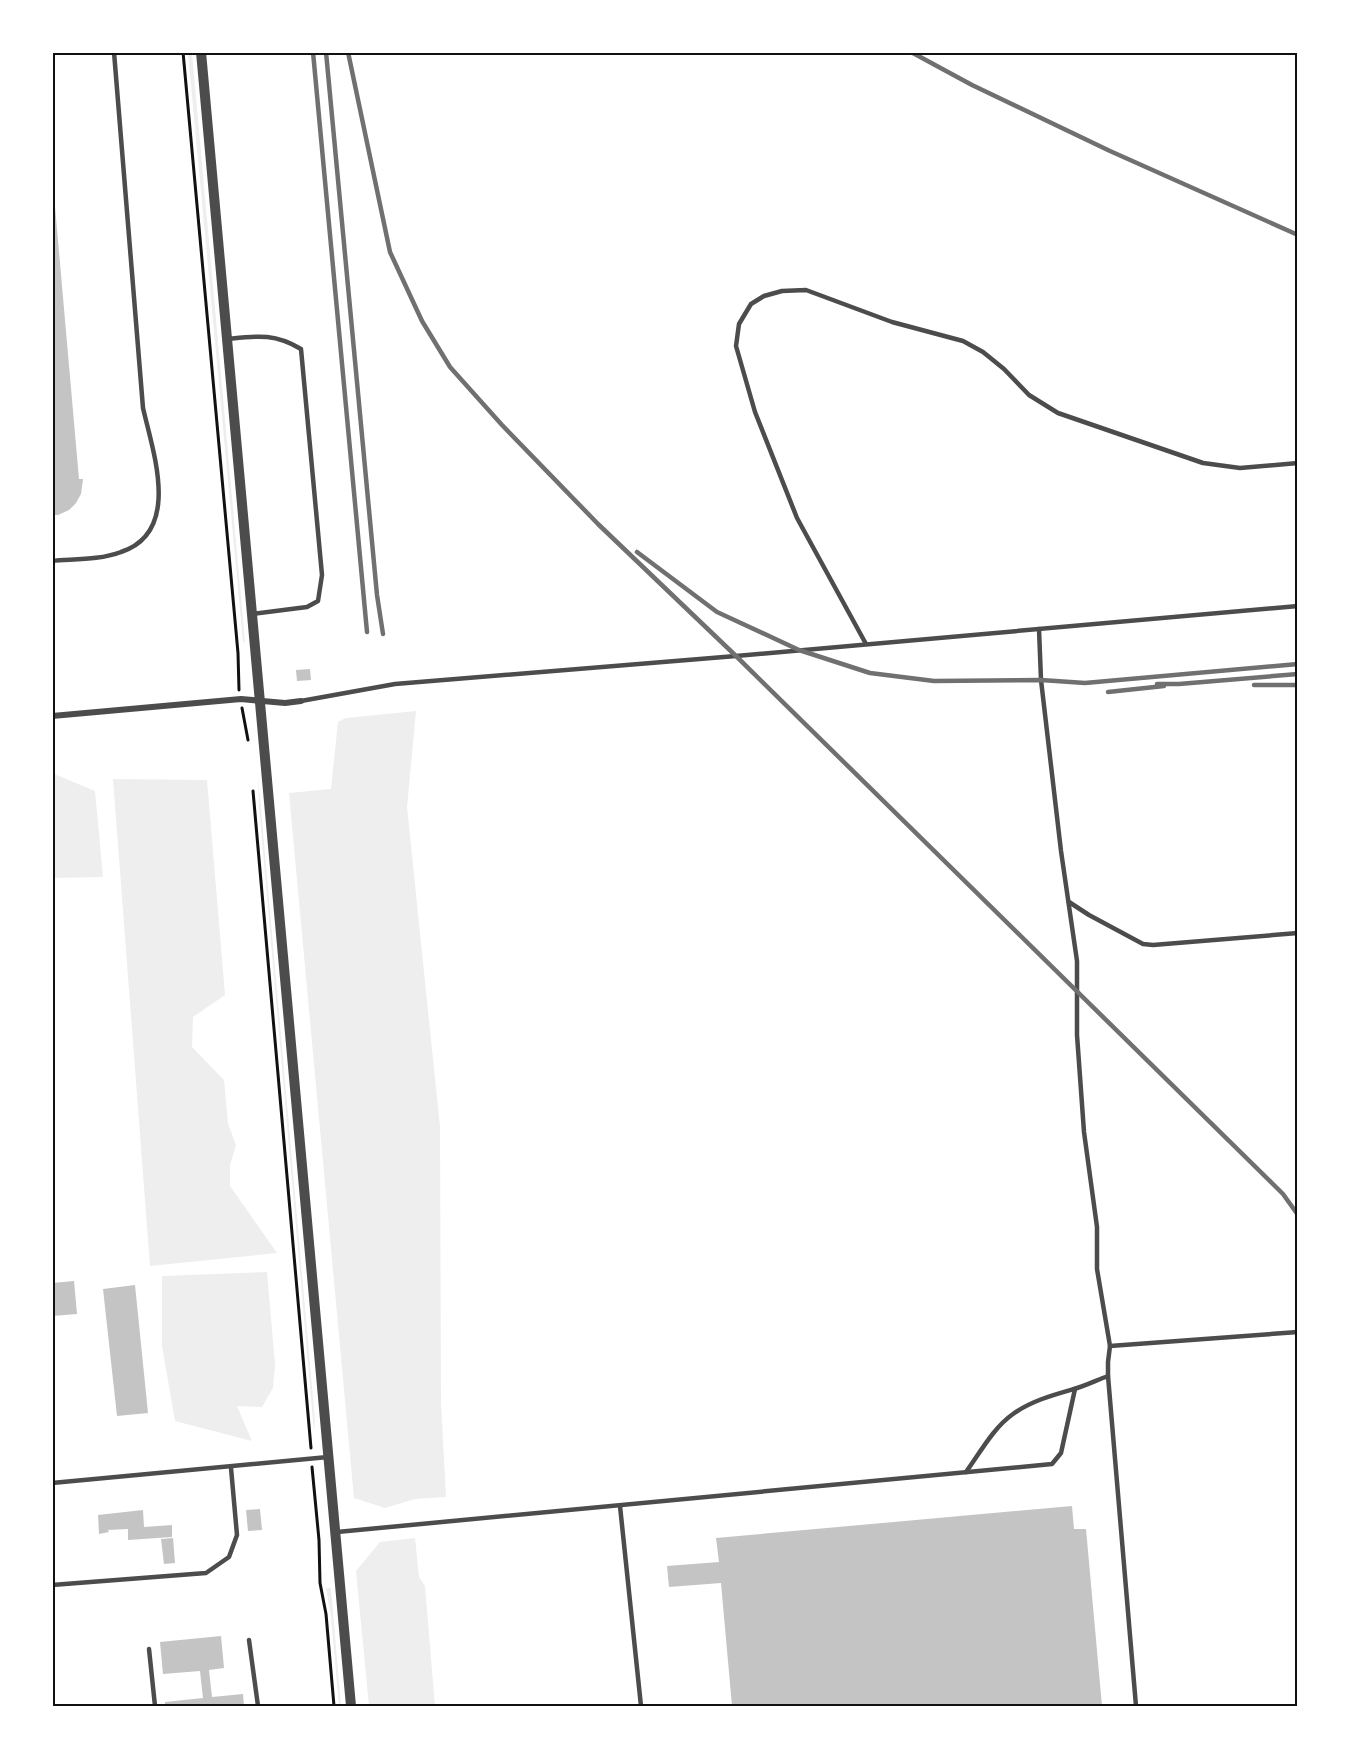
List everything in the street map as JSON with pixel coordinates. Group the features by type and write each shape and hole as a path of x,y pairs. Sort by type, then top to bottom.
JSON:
{"street":[{"path":"201,52 351,1707"},
{"path":"52,716 241,699 285,703 301,701"}],"lane":[{"path":"52,561 106,556 123,552 139,544 153,526 160,499 156,466 143,408 114,52"},
{"path":"866,644 797,518 752,401 736,346 739,324 752,304 764,296 782,291 806,290 892,322 963,341 984,352 1029,395 1058,413 1203,463 1240,468 1298,463"},
{"path":"227,339 274,337 286,340 301,349 322,575 318,601 313,604 307,607 252,614"},
{"path":"301,701 394,684 1298,606"},
{"path":"1039,629 1041,680 1077,961 1077,1035 1084,1132 1097,1227 1097,1269 1110,1346 1108,1376 1136,1707"},
{"path":"1069,902 1143,944 1298,933"},
{"path":"1110,1346 1298,1332"},
{"path":"966,1472 998,1428 1011,1415 1057,1393 1075,1389 1108,1376"},
{"path":"335,1532 1052,1464 1061,1453 1075,1389"},
{"path":"52,1483 231,1468 328,1457"},
{"path":"52,1585 206,1573 229,1557 237,1535 231,1468"},
{"path":"620,1506 640,1707"},
{"path":"249,1640 258,1707"},
{"path":"149,1649 155,1707"}],"path":[{"path":"183,52 238,648 238,679"},
{"path":"244,719 250,748"},
{"path":"253,787 319,1540 321,1589 326,1614 334,1707"}],"shaded area":[{"path":"188,53 192,53 245,642 243,642"},
{"path":"416,711 407,807 440,1127 441,1403 446,1497 415,1499 385,1508 354,1498 289,793 331,789 338,722 346,718"},
{"path":"52,773 95,791 103,877 53,878"},
{"path":"258,775 315,1421 314,1432 259,806"},
{"path":"113,779 207,780 225,995 193,1017 192,1047 224,1080 228,1124 236,1145 230,1165 230,1186 277,1253 150,1266"},
{"path":"267,1272 275,1364 273,1388 262,1407 237,1406 252,1441 175,1421 162,1346 162,1276"},
{"path":"415,1538 419,1577 425,1586 435,1706 369,1706 356,1571 380,1542"},
{"path":"326,1588 331,1588 341,1706 339,1706"}],"building":[{"path":"52,195 54,195 79,479 83,479 81,494 76,503 69,510 58,515 52,515"},
{"path":"310,669 311,680 297,681 296,670"},
{"path":"74,1281 77,1314 52,1316 52,1283"},
{"path":"135,1285 148,1413 117,1416 103,1289"},
{"path":"1072,1506 1074,1529 1086,1529 1102,1706 732,1706 721,1583 669,1587 667,1566 719,1562 716,1538"},
{"path":"260,1509 262,1530 248,1531 246,1510"},
{"path":"143,1510 144,1527 172,1525 172,1537 128,1540 128,1529 108,1530 109,1532 99,1534 98,1515"},
{"path":"173,1538 175,1563 164,1564 161,1539"},
{"path":"221,1636 224,1668 209,1670 212,1697 243,1694 244,1706 165,1706 165,1702 203,1698 200,1671 163,1674 160,1642"}],"railway":[{"path":"313,52 367,632"},
{"path":"326,52 377,595 383,634"},
{"path":"348,52 390,252 422,321 450,367 502,425 598,524 736,656 1283,1194 1298,1215"},
{"path":"911,52 972,85 1110,151 1298,235"},
{"path":"637,552 717,612 799,650 870,673 934,681 1041,680 1085,683 1298,664"},
{"path":"1157,684 1298,674"},
{"path":"1254,685 1298,685"},
{"path":"1108,692 1164,686"}]}
